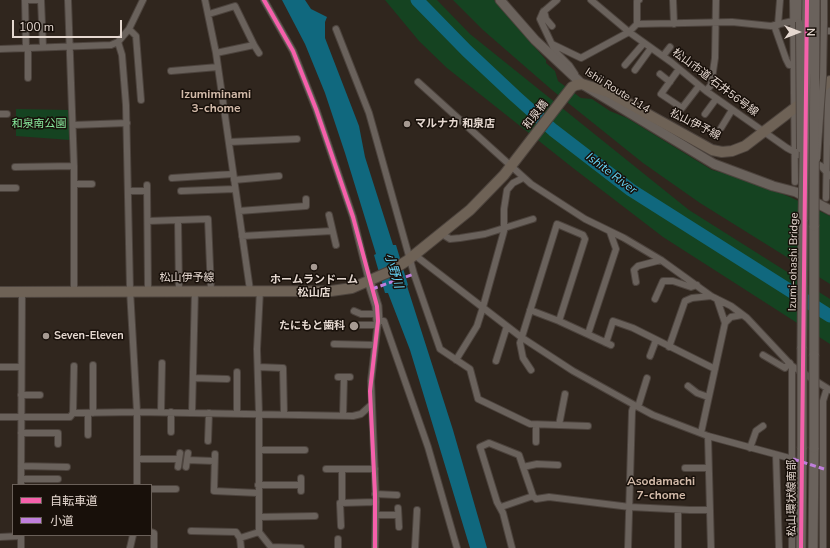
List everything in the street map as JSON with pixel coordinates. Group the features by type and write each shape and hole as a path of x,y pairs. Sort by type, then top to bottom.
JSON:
{"main road":[{"name":"松山伊予線","path":"582,84 608,92 712,150 732,151 745,146 765,132 830,81"},
{"name":"和泉橋","path":"511,166 572,87 582,84"},
{"path":"411,258 470,210 511,166"},
{"name":"松山伊予線","path":"0,292 74,290 331,291 352,288 391,271 411,258"}],"street":[{"path":"28,78 25,0 40,0 43,47"},
{"path":"68,0 68,46 74,166 74,290"},
{"path":"205,0 216,53 242,236 255,290 259,414 259,532 271,548 301,548"},
{"path":"264,0 292,51 316,109 353,217 377,306 371,405 376,494 375,548"},
{"name":"Ishii Route 114","path":"500,0 534,40 582,84 714,164 773,186 796,192 830,210"},
{"path":"557,0 544,11 540,19 555,51 569,65 582,84"},
{"name":"松山市道 石井56号線","path":"591,0 629,32 663,56 716,99 795,152 821,166 828,175"},
{"path":"637,24 637,1 639,0"},
{"path":"673,0 674,24"},
{"path":"706,91 710,85 715,58 716,0"},
{"path":"780,0 776,25 786,59 789,65 793,65"},
{"path":"793,0 796,21"},
{"path":"795,182 793,31 799,0"},
{"path":"807,0 810,77"},
{"path":"810,77 816,0"},
{"name":"Izumi-ohashi Bridge","path":"814,172 819,152 823,77 824,0"},
{"path":"0,49 111,45 118,42 129,30 140,1"},
{"path":"209,14 235,6 258,53"},
{"path":"544,11 546,19 552,26"},
{"path":"552,44 581,58 629,32 637,24 716,22 776,25 796,21"},
{"name":"Izumi-ohashi Bridge","path":"796,21 800,170 803,187"},
{"path":"336,29 370,113 411,258 440,349 470,369 478,399 530,424 588,426"},
{"path":"129,30 136,36 144,88 141,100"},
{"path":"793,31 830,31"},
{"path":"118,42 122,56 127,123 130,290 137,412 137,484"},
{"path":"625,65 644,43"},
{"path":"216,53 254,45"},
{"path":"663,56 670,47"},
{"path":"635,70 651,48"},
{"path":"171,71 218,67"},
{"path":"679,69 661,94 682,108 699,86"},
{"path":"660,74 670,82"},
{"name":"Izumi-ohashi Bridge","path":"810,77 814,172 814,448"},
{"name":"Izumi-ohashi Bridge","path":"802,448 803,187 810,77"},
{"path":"826,198 828,175 828,89 830,81"},
{"path":"418,82 523,178 563,206 661,260 711,296 742,315 791,364 829,389 823,401 827,470 823,548"},
{"path":"705,114 716,99"},
{"path":"721,128 732,110"},
{"path":"0,114 7,114"},
{"path":"73,124 127,123"},
{"path":"282,132 282,140"},
{"path":"264,133 264,140"},
{"path":"229,142 297,139"},
{"path":"28,159 29,167"},
{"path":"15,167 74,166"},
{"path":"177,176 205,172 234,177 279,176"},
{"path":"456,360 477,326 483,307 505,227 504,209 506,190 513,182 523,178"},
{"path":"74,184 92,184"},
{"path":"0,188 16,188"},
{"path":"128,191 147,188 148,290"},
{"path":"181,191 194,188 235,189"},
{"path":"239,211 269,212 306,206 306,199"},
{"path":"329,215 336,246"},
{"path":"148,221 208,219 211,290"},
{"path":"442,234 450,239 485,234 533,219"},
{"path":"178,220 179,290"},
{"path":"531,370 523,358 520,349 521,337 557,224 584,235 585,239 559,321"},
{"path":"242,236 332,231"},
{"path":"588,334 616,248 610,232"},
{"path":"411,258 483,307 521,337 573,371 653,415 708,436 793,459"},
{"path":"636,282 634,270 638,266 661,260"},
{"path":"655,299 664,281 673,281 691,287 697,285"},
{"path":"192,413 195,290"},
{"path":"22,291 21,482 58,479"},
{"path":"669,347 685,302 692,298 711,296"},
{"path":"701,433 725,323 717,300"},
{"path":"530,310 559,321 608,344 613,321 633,328 715,369"},
{"path":"354,311 377,320 384,321 428,447 458,548"},
{"path":"725,323 732,317 742,315"},
{"path":"360,325 377,320"},
{"path":"496,361 506,326"},
{"path":"650,356 656,340"},
{"path":"334,344 374,345"},
{"path":"763,355 785,368 791,364"},
{"path":"161,412 162,363"},
{"path":"791,364 793,459 792,548"},
{"path":"88,435 93,365"},
{"path":"0,418 70,417 73,413 74,366"},
{"path":"0,367 21,367"},
{"path":"258,367 283,368 284,414"},
{"path":"237,372 237,414"},
{"path":"343,416 344,377"},
{"path":"193,378 226,379"},
{"path":"628,548 632,411 636,406 647,378"},
{"path":"792,382 823,401"},
{"path":"688,386 696,393 708,397"},
{"path":"559,425 565,394"},
{"path":"21,395 40,395"},
{"path":"73,413 171,412 357,416 371,405"},
{"path":"171,412 172,432"},
{"path":"208,441 209,413"},
{"path":"536,425 536,442"},
{"path":"750,448 756,431 763,426"},
{"path":"81,428 88,428"},
{"path":"21,433 58,433 58,444"},
{"path":"708,436 711,548"},
{"path":"512,548 501,507 497,502 480,447 489,443 519,456 533,496 536,499 549,497 630,507 709,510"},
{"name":"松山環状線南部","path":"801,548 802,448"},
{"name":"松山環状線南部","path":"813,548 814,448"},
{"path":"259,450 305,450"},
{"path":"188,453 186,464 214,461"},
{"path":"215,454 214,491 258,493"},
{"path":"776,455 779,548"},
{"path":"137,459 180,456 178,467"},
{"path":"523,467 537,464 558,466"},
{"path":"21,466 67,467"},
{"path":"685,468 708,468"},
{"path":"326,469 375,469"},
{"path":"341,526 340,504 342,503 342,469"},
{"path":"258,485 300,488 301,478"},
{"path":"152,489 176,489"},
{"path":"376,494 397,494"},
{"path":"501,507 533,496"},
{"path":"342,503 376,502"},
{"path":"398,508 399,527"},
{"path":"415,548 417,510"},
{"path":"678,510 678,548"},
{"path":"376,515 398,515"},
{"path":"258,517 315,516"},
{"path":"191,531 236,532 240,538 241,548"},
{"path":"152,532 154,533 154,548"},
{"path":"240,538 259,532"},
{"path":"0,537 21,536 21,548"},
{"path":"130,548 133,536"},
{"path":"338,540 338,548"}],"green space":[{"path":"385,0 437,0 470,34 689,210 830,299 830,344 663,237 573,168 447,68 419,41"},
{"path":"453,0 494,0 546,60 546,63 555,71 558,81 581,98 592,99 610,111 627,118 712,170 743,178 790,197 830,216 830,284 700,203 643,163 552,90 483,30"},
{"name":"和泉南公園","path":"16,109 70,110 70,140 16,136"}],"water":[{"name":"小野川","path":"282,0 305,0 311,9 327,17 325,22 325,38 359,126 365,157 393,245 396,245 408,285 407,286 453,430 487,548 470,548 410,350 388,293 385,293 374,255 376,254 325,93 305,44"}],"waterway":[{"name":"Ishite River","path":"417,0 467,51 553,130 631,190 830,316"}],"marked path":[{"path":"372,289 414,274"},
{"path":"793,459 824,469"}],"cycle path":[{"path":"264,0 293,51 316,109 353,217 377,306 378,321 370,391 375,494 375,548"},
{"path":"801,548 807,0"}],"place":[{"name":"マルナカ 和泉店","path":"407,124"},
{"name":"ホームランドーム 松山店","path":"314,267"},
{"name":"たにもと歯科","path":"354,326"},
{"name":"Seven-Eleven","path":"46,336"}],"district":[{"name":"Izumiminami 3-chome","path":"216,102"},
{"name":"Asodamachi 7-chome","path":"661,489"}]}
